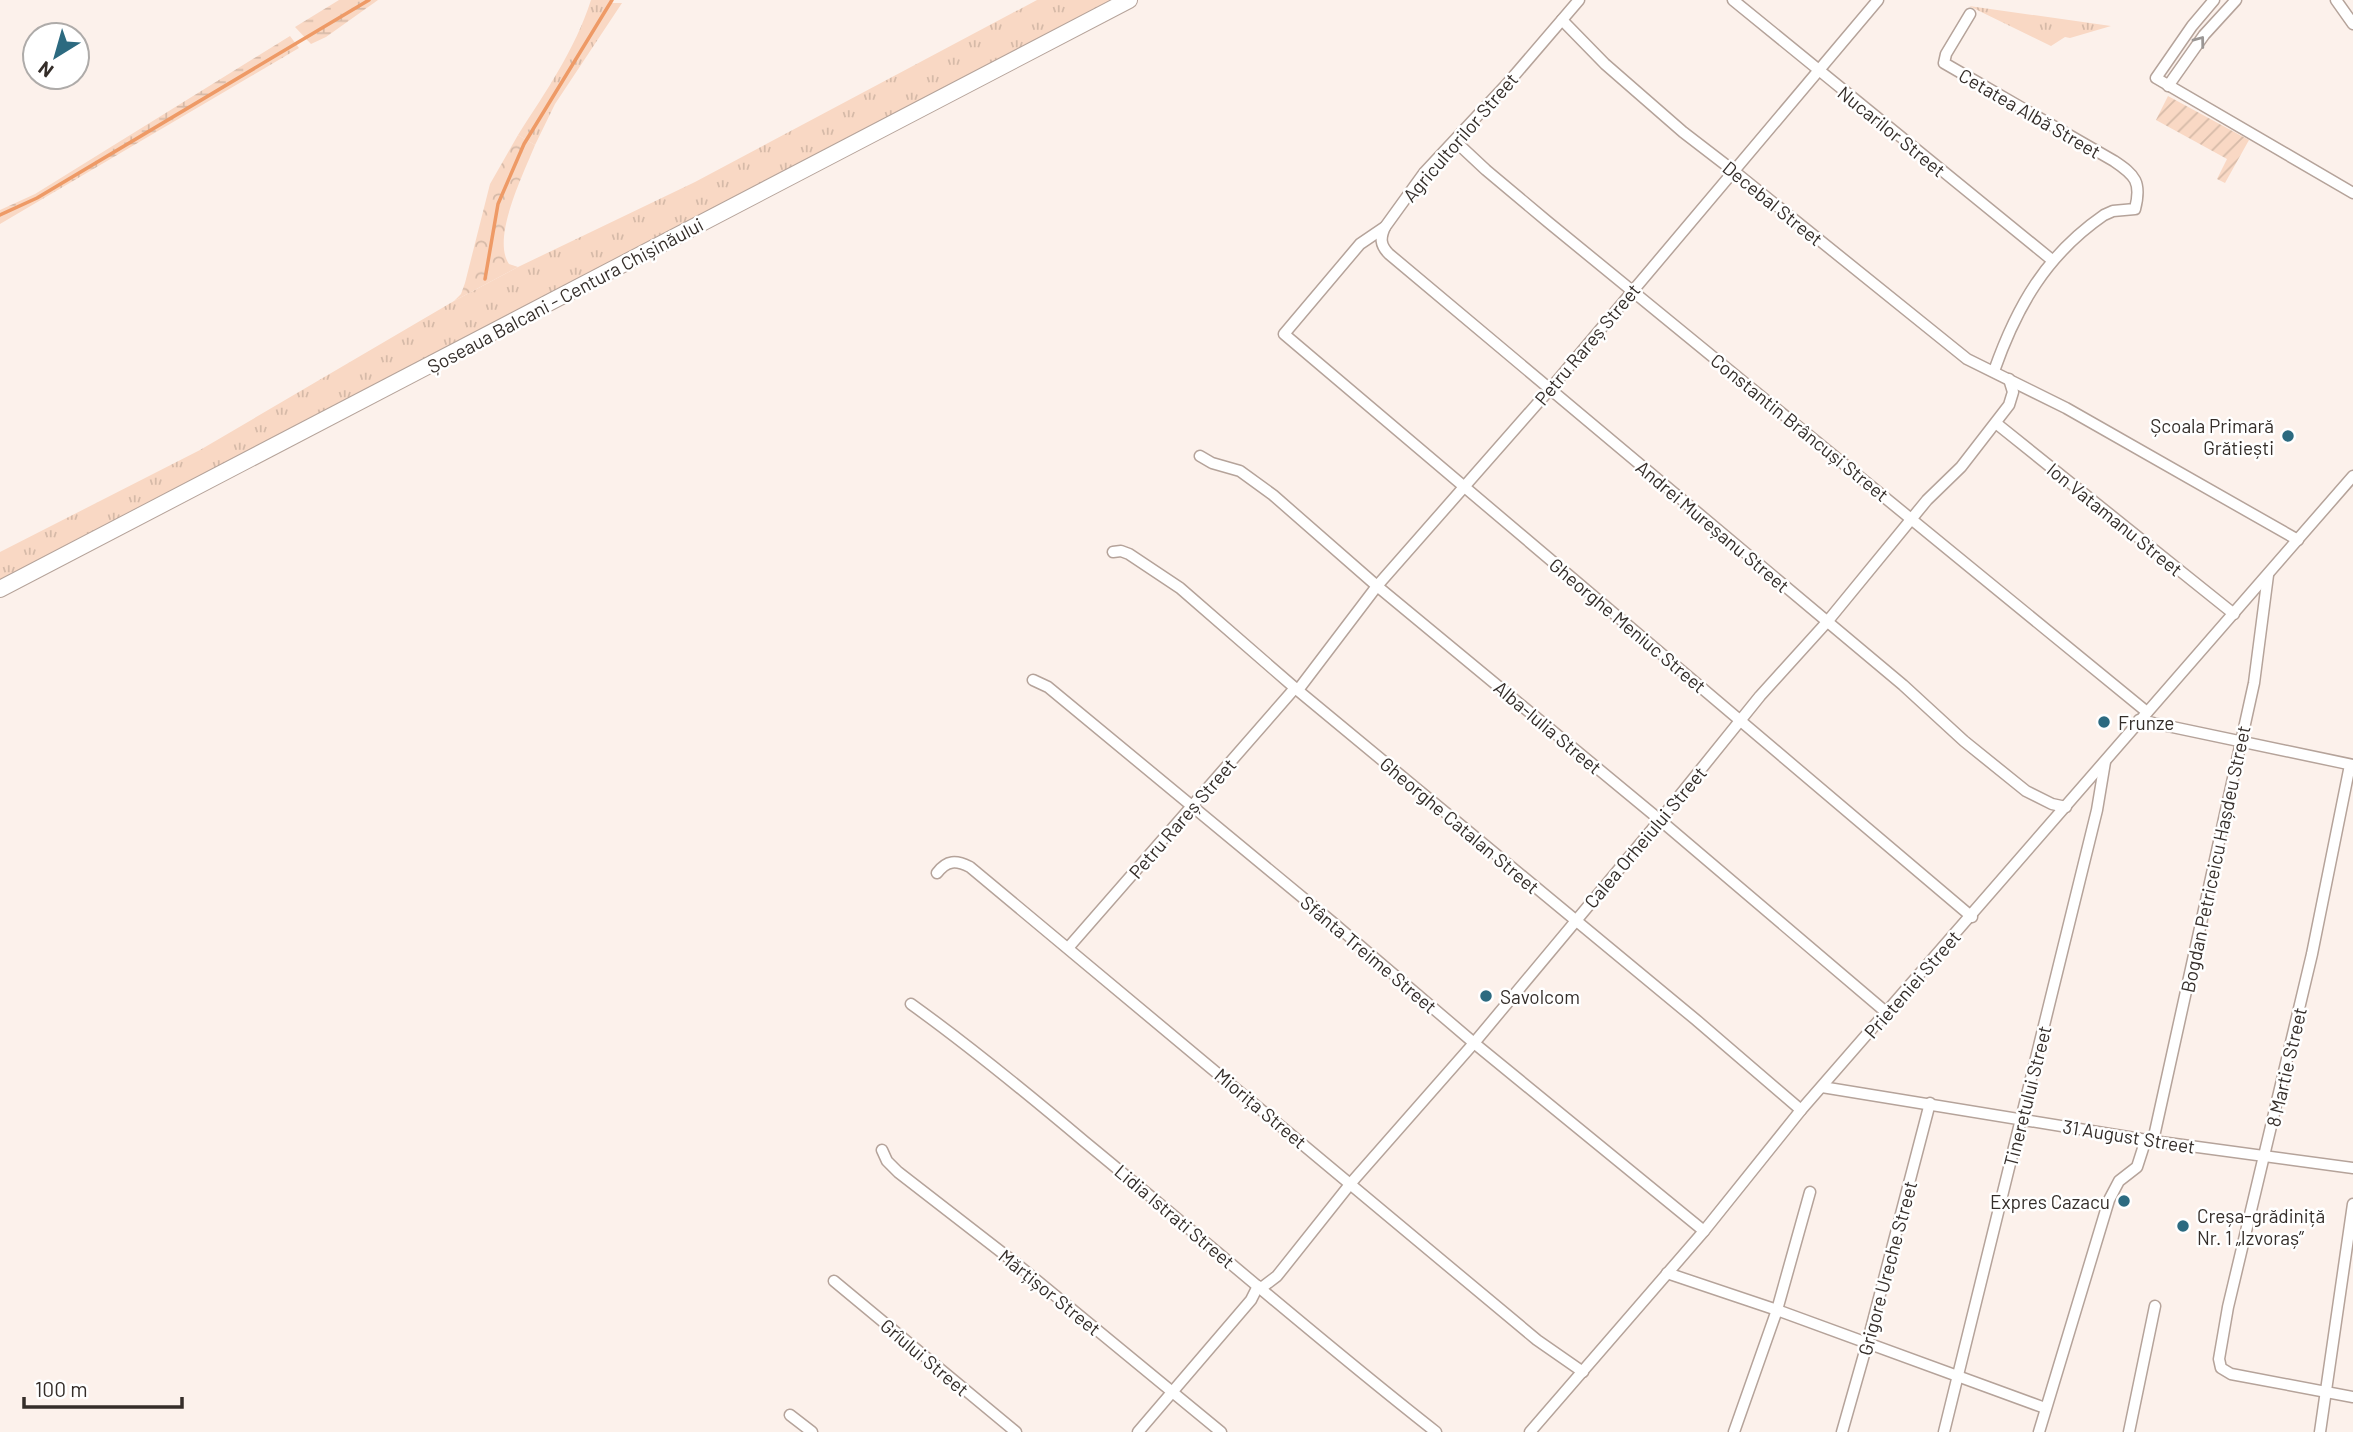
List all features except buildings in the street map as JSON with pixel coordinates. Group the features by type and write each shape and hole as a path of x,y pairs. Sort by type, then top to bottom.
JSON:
{"highway":[{"name":"Șoseaua Balcani - Centura Chișinăului","path":"0,589 1129,0"}],"street":[{"name":"Agricultorilor Street","path":"1283,334 1360,244 1385,227 1424,173 1579,0"},
{"name":"Nucarilor Street","path":"1733,0 2052,260"},
{"name":"Petru Rareș Street","path":"1068,948 1257,730 1297,689 1377,586 1551,388 1878,0"},
{"path":"2214,0 2192,26 2156,78 2353,192"},
{"path":"2168,86 2204,35 2236,0"},
{"path":"2336,0 2353,24"},
{"name":"Cetatea Albă Street","path":"1970,14 1946,54 1944,64 2130,172 2136,180 2139,193 2135,209 2113,211 2104,215 2052,260"},
{"name":"Decebal Street","path":"1562,20 1605,64 1660,113 1922,325 1967,359 1994,372"},
{"name":"Constantin Brâncuși Street","path":"1455,141 1632,291 1913,519 2143,716"},
{"name":"Andrei Mureșanu Street","path":"1385,227 1381,241 1384,249 1903,685 1964,741 2026,791 2052,804 2066,807"},
{"path":"2052,260 2010,330 1994,372 2115,434 2298,540"},
{"name":"Gheorghe Meniuc Street","path":"1283,334 1972,916"},
{"name":"Calea Orheiului Street","path":"1138,1432 1251,1300 1259,1287 1277,1276 1351,1183 1474,1043 1740,721 1827,622 1927,500 1961,467 1997,424 2010,405 2013,392 2009,379"},
{"name":"Ion Vatamanu Street","path":"1997,424 2234,614"},
{"name":"Alba-Iulia Street","path":"1200,456 1212,463 1240,471 1273,495 1377,586 1660,820 1887,1013"},
{"name":"Prieteniei Street","path":"1530,1432 1704,1231 1801,1110 2353,476"},
{"name":"Gheorghe Catalan Street","path":"1113,552 1129,554 1180,587 1297,689 1801,1110"},
{"name":"Bogdan Petriceicu Hașdeu Street","path":"2039,1432 2109,1200 2119,1181 2137,1167 2150,1140 2241,741 2262,631 2267,575"},
{"name":"Sfânta Treime Street","path":"1033,680 1048,687 1474,1043 1704,1231"},
{"path":"2143,716 2351,765"},
{"name":"Tineretului Street","path":"1944,1432 2097,810 2105,759"},
{"name":"8 Martie Street","path":"2326,1393 2231,1374 2221,1368 2219,1359 2228,1307 2312,954 2351,765"},
{"name":"Miorița Street","path":"937,873 947,863 956,861 970,867 1537,1340 1583,1372"},
{"name":"Lidia Istrati Street","path":"911,1004 1030,1095 1369,1380 1436,1432"},
{"name":"31 August Street","path":"1822,1087 2150,1140 2353,1168"},
{"name":"Grigore Ureche Street","path":"1842,1432 1930,1103"},
{"name":"Mărțișor Street","path":"883,1150 887,1161 898,1172 949,1210 1221,1432"},
{"path":"1734,1432 1777,1310 1810,1192"},
{"path":"2320,1432 2353,1204"},
{"path":"1667,1273 1777,1310 2045,1408"},
{"name":"Grîului Street","path":"834,1281 1016,1432"},
{"path":"2129,1432 2155,1306"},
{"path":"2326,1393 2353,1397"},
{"path":"790,1415 812,1432"}],"green space":[{"path":"339,0 378,0 326,37 311,44 295,27"},
{"path":"591,0 622,3 555,104 535,145 518,135 568,53"},
{"path":"1037,0 1118,0 0,583 0,552 200,450 454,301 518,267 695,182"},
{"path":"1969,6 2111,26 2070,38 2065,37 2051,46"},
{"path":"290,36 299,48 0,224 0,210 35,194"},
{"path":"2168,96 2249,140 2225,183 2217,179 2227,159 2156,120"},
{"path":"518,135 535,145 506,222 504,253 509,264 518,267 454,301 461,294 465,283 490,184"}],"waterway":[{"path":"0,215 37,198 369,0"},
{"path":"485,279 498,204 524,144 612,0"}],"place":[{"name":"Școala Primară Grătiești","path":"2288,436"},
{"name":"Frunze","path":"2104,722"},
{"name":"Savolcom","path":"1486,996"},
{"name":"Expres Cazacu","path":"2124,1201"},
{"name":"Creșa-grădiniță Nr. 1 „Izvoraș”","path":"2183,1226"}]}
